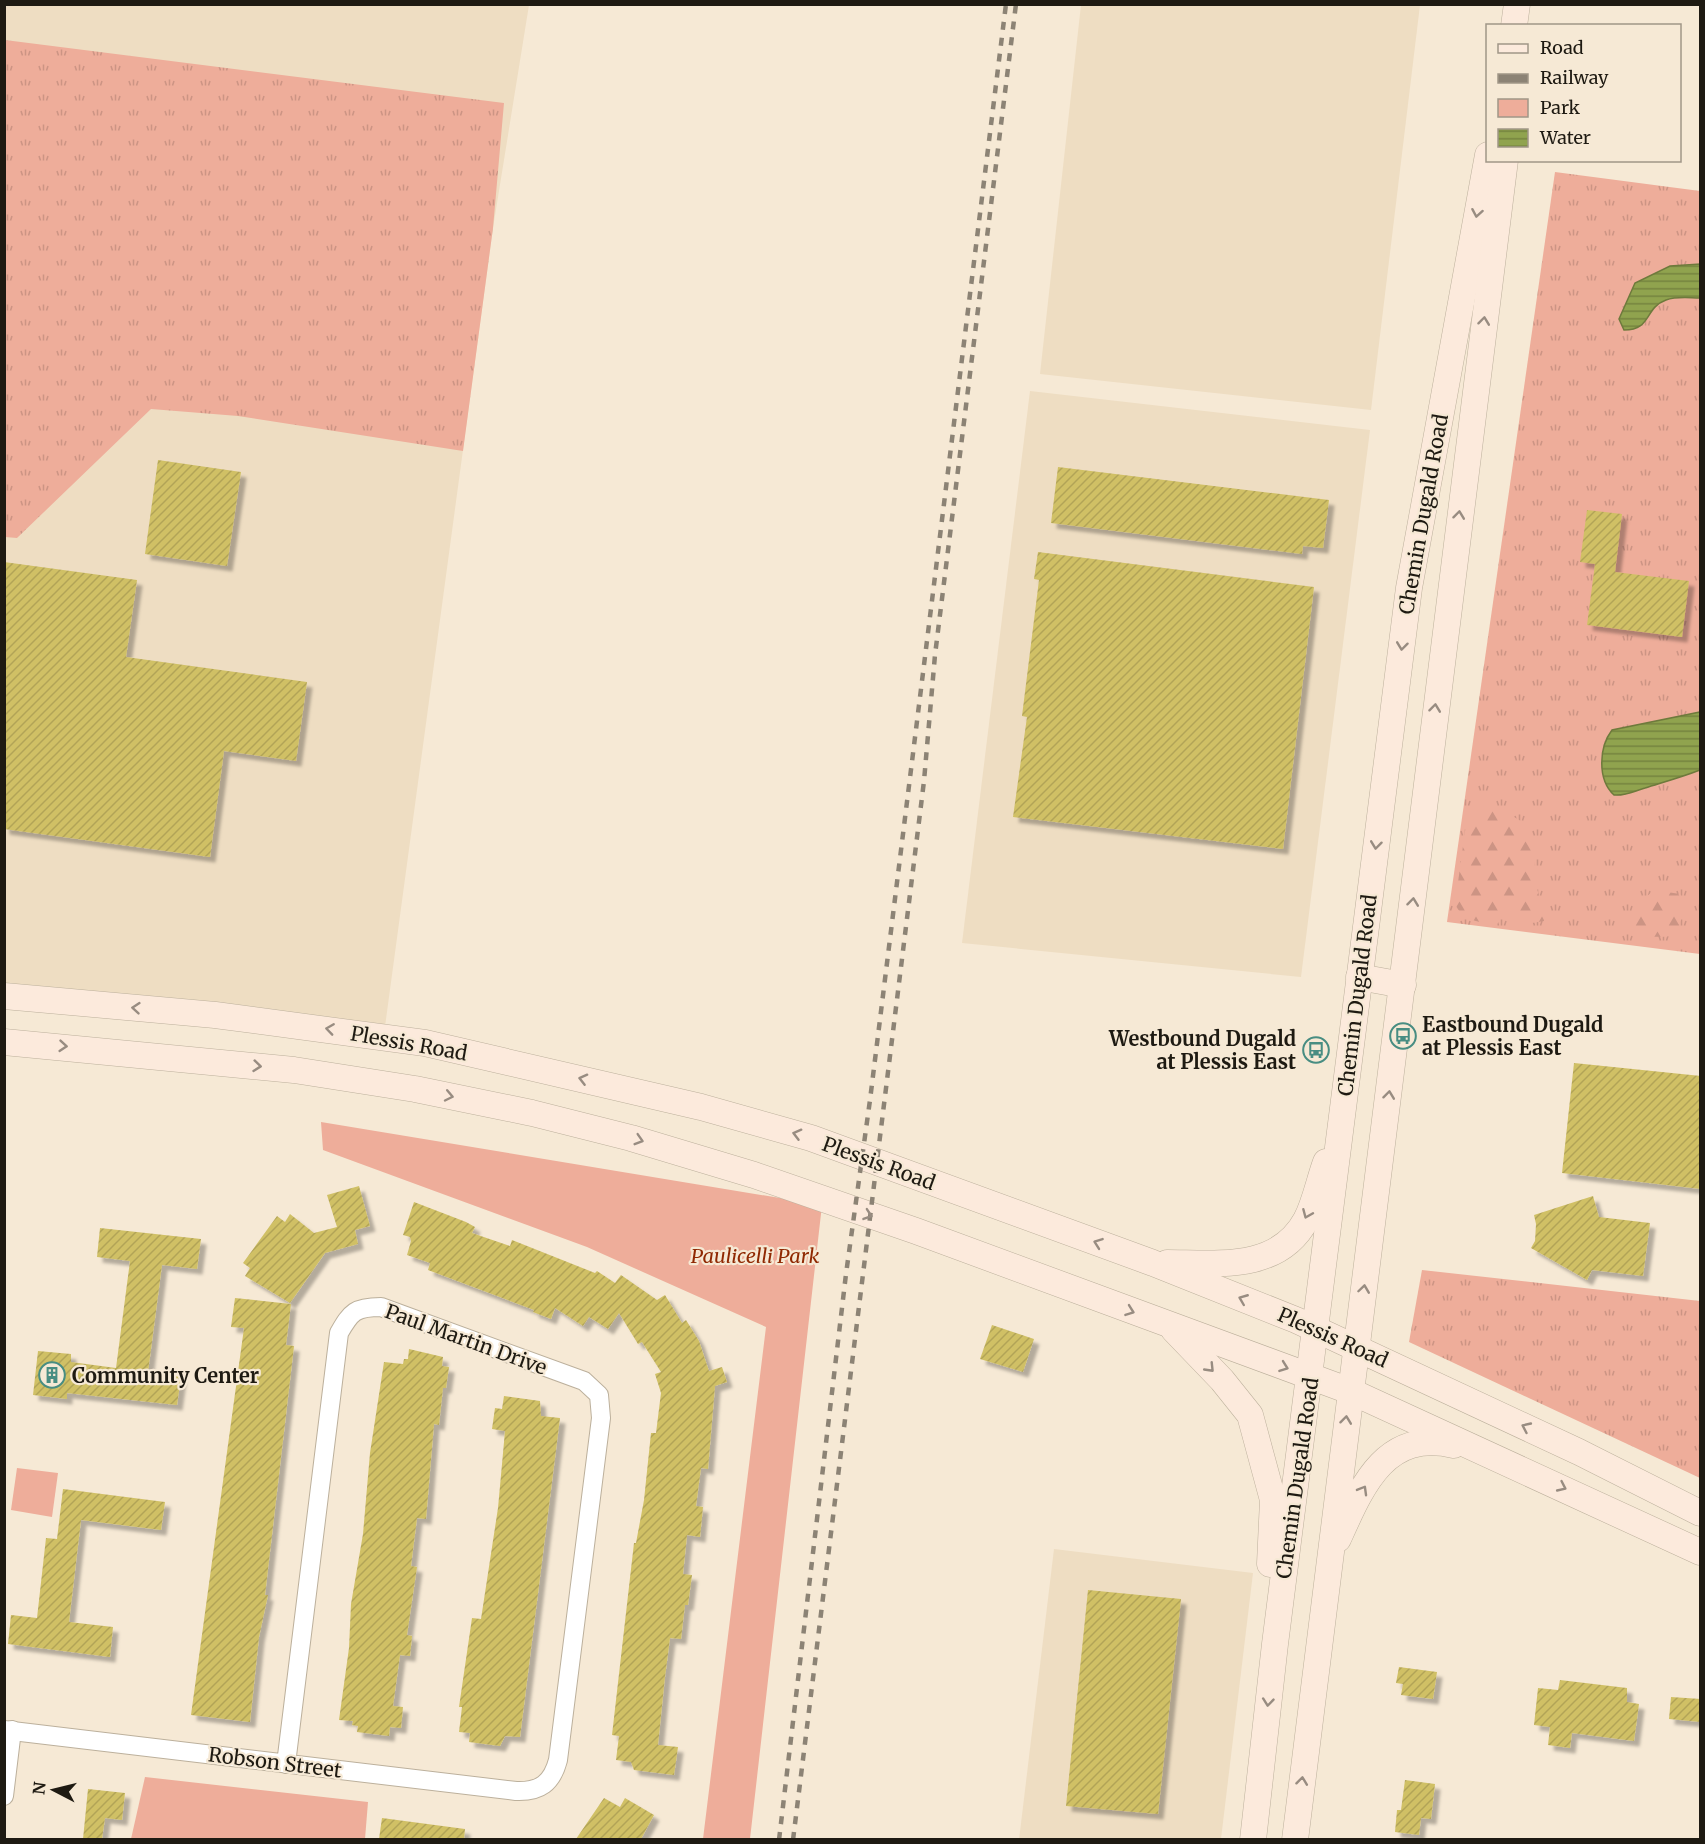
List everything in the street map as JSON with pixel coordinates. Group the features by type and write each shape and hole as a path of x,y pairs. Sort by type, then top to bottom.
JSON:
{"main road":[{"path":"1514,24 1516,4"},
{"name":"Chemin Dugald Road","path":"1253,1839 1275,1644 1409,588 1487,162"},
{"name":"Chemin Dugald Road","path":"1294,1839 1403,985 1451,573 1505,162"},
{"path":"1409,588 1429,576 1451,573"},
{"path":"1359,977 1403,985"},
{"name":"Plessis Road","path":"4,996 215,1014 424,1042 701,1107 811,1138 1153,1263 1316,1330 1568,1447 1701,1513"},
{"path":"4,1042 294,1070 415,1089 532,1113 631,1138 754,1175 1350,1391 1701,1552"},
{"path":"1153,1263 1244,1263 1265,1256 1293,1237 1306,1220 1342,1120"},
{"path":"1170,1325 1222,1380 1250,1415 1273,1500 1269,1596 1275,1644"},
{"path":"1328,1561 1353,1507 1376,1468 1403,1447 1415,1442 1442,1442 1490,1454"}],"street":[{"name":"Paul Martin Drive","path":"286,1764 339,1333 349,1316 363,1307 381,1307 584,1381 598,1395 602,1418 559,1748 554,1774 544,1786"},
{"name":"Robson Street","path":"8,1730 516,1791 531,1791 544,1786"},
{"path":"4,1796 8,1730"}],"shaded area":[{"path":"4,5 529,5 493,228 384,1034 5,998"},
{"path":"1081,5 1420,5 1371,410 1040,374"},
{"path":"1030,391 1370,430 1301,977 962,943"},
{"path":"1054,1549 1253,1573 1221,1839 1019,1840"}],"green space":[{"path":"5,40 504,103 493,228 463,451 238,416 151,409 17,538 5,537"},
{"path":"1555,172 1700,191 1700,954 1447,922"},
{"path":"1479,809 1507,814 1522,822 1528,829 1535,848 1535,880 1544,921 1532,923 1504,909 1497,925 1472,920 1458,910 1455,904 1467,817"},
{"path":"1654,890 1680,894 1683,906 1682,916 1671,936 1648,936 1626,928 1644,899"},
{"name":"Paulicelli Park","path":"321,1122 822,1205 750,1839 703,1839 766,1327 587,1247 323,1150"},
{"path":"1422,1270 1700,1301 1700,1478 1409,1342"},
{"path":"17,1468 58,1473 52,1517 11,1510"},
{"path":"145,1777 368,1802 365,1839 131,1839"}],"water":[{"path":"1700,264 1700,298 1666,300 1654,308 1644,323 1633,329 1624,330 1619,319 1635,283 1670,266"},
{"path":"1700,712 1700,770 1630,793 1614,795 1608,788 1602,772 1604,745 1612,730"}],"building":[{"path":"158,460 241,472 227,566 145,554"},
{"path":"1058,467 1329,500 1323,548 1303,546 1302,554 1051,523"},
{"path":"1587,510 1622,514 1615,572 1689,581 1682,637 1587,625 1595,564 1580,562"},
{"path":"1038,552 1314,587 1283,849 1013,817 1027,717 1022,716 1039,580 1034,579"},
{"path":"4,562 137,580 126,657 307,682 296,761 224,751 210,857 4,829"},
{"path":"1574,1063 1701,1076 1701,1189 1562,1173"},
{"path":"359,1186 370,1226 355,1230 358,1244 325,1253 290,1303 245,1276 250,1268 243,1263 277,1216 285,1222 290,1214 314,1233 337,1227 327,1195"},
{"path":"1593,1196 1599,1217 1650,1223 1643,1276 1592,1270 1587,1280 1531,1248 1535,1241 1534,1215"},
{"path":"414,1202 466,1222 475,1227 472,1233 510,1246 512,1240 595,1273 597,1271 615,1283 621,1275 657,1300 665,1295 682,1323 686,1320 699,1341 709,1371 722,1367 727,1382 715,1386 708,1469 701,1468 696,1506 703,1507 700,1537 687,1535 683,1574 692,1575 688,1605 685,1605 681,1639 670,1638 665,1677 658,1745 678,1747 674,1775 634,1770 631,1762 616,1760 619,1736 612,1735 634,1543 636,1543 644,1500 651,1433 656,1433 661,1393 655,1374 661,1372 642,1342 638,1344 619,1313 608,1329 589,1317 583,1326 555,1308 551,1319 533,1312 534,1310 428,1270 430,1263 407,1255 411,1241 410,1237 403,1235"},
{"path":"100,1228 201,1239 197,1269 162,1265 148,1372 181,1377 177,1405 67,1393 67,1399 33,1395 38,1351 71,1354 71,1362 116,1368 130,1261 97,1257"},
{"path":"235,1298 291,1304 286,1345 294,1346 265,1595 268,1595 259,1637 250,1722 191,1715 244,1328 231,1327"},
{"path":"992,1325 1034,1339 1023,1372 980,1359"},
{"path":"409,1349 443,1357 442,1366 449,1367 446,1388 443,1388 439,1425 434,1424 426,1519 417,1518 411,1566 417,1567 407,1635 412,1636 410,1656 400,1655 393,1706 403,1707 401,1728 390,1727 389,1736 357,1732 358,1726 352,1725 353,1721 339,1720 349,1648 351,1604 363,1534 370,1453 384,1362 403,1364 404,1359 408,1359"},
{"path":"504,1396 540,1401 541,1416 560,1418 520,1737 505,1736 500,1746 469,1742 470,1733 459,1732 462,1707 459,1707 472,1618 481,1619 498,1508 505,1431 492,1429 495,1408 502,1409"},
{"path":"63,1489 165,1502 161,1530 81,1520 69,1622 113,1627 110,1657 8,1644 11,1615 37,1618 46,1538 57,1539"},
{"path":"1088,1590 1181,1599 1158,1814 1066,1806"},
{"path":"1399,1667 1437,1672 1433,1699 1401,1695 1403,1684 1396,1683"},
{"path":"1560,1680 1627,1688 1627,1702 1639,1704 1634,1741 1572,1733 1570,1748 1548,1745 1550,1727 1534,1725 1538,1688 1558,1690"},
{"path":"1671,1697 1701,1699 1701,1722 1669,1719"},
{"path":"1405,1780 1435,1784 1431,1819 1421,1818 1419,1835 1395,1832 1397,1810 1401,1810"},
{"path":"88,1789 125,1793 122,1820 105,1818 102,1839 83,1839"},
{"path":"604,1798 620,1807 625,1798 654,1815 641,1839 576,1839"},
{"path":"382,1818 465,1829 464,1839 379,1839"}],"railway":[{"path":"779,1840 846,1274 870,1100 1006,4"},
{"path":"793,1840 924,781 935,655 1016,4"}],"place":[{"name":"Eastbound Dugald at Plessis East","path":"1403,1036"},
{"name":"Westbound Dugald at Plessis East","path":"1316,1050"},
{"name":"Community Center","path":"52,1375"}]}
